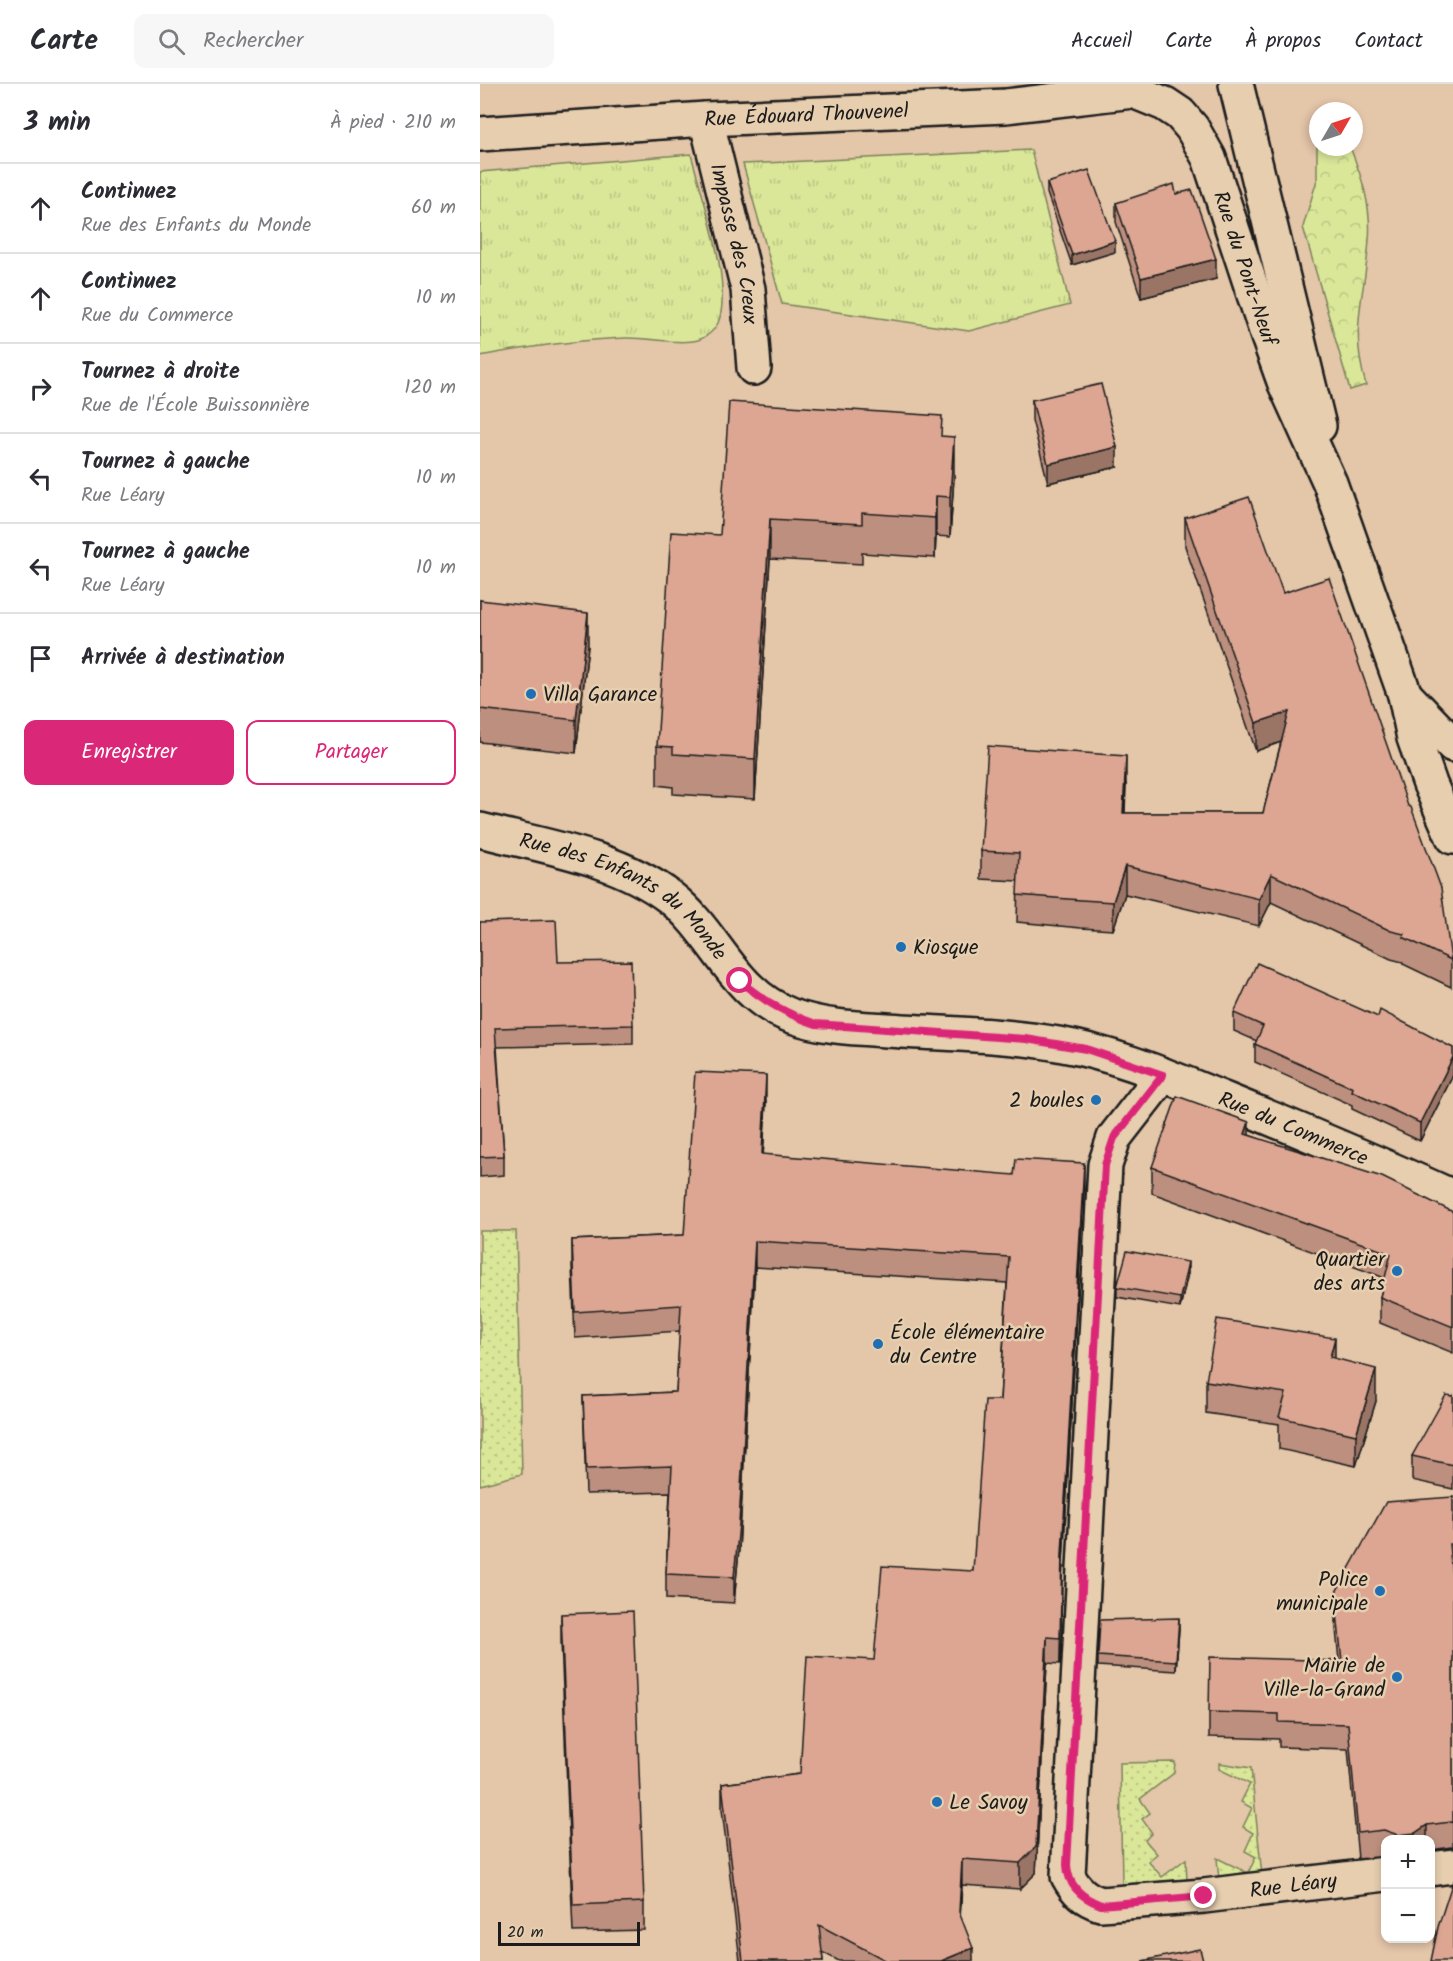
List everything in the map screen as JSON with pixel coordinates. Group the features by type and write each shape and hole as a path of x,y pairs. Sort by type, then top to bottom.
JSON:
{"street":[{"name":"Rue du Pont-Neuf","path":"1236,84 1266,217 1313,393 1330,483"},
{"name":"Rue du Pont-Neuf","path":"1137,87 1180,114 1192,128 1209,158 1285,384 1330,483 1405,695 1414,738 1430,784 1453,837"},
{"name":"Rue Édouard Thouvenel","path":"480,134 706,119 1006,106 1137,87"},
{"name":"Impasse des Creux","path":"706,119 748,289 754,368"},
{"path":"1405,695 1453,745"},
{"name":"Rue des Enfants du Monde","path":"480,830 571,853 627,873 656,887 699,925 740,981 768,1004 789,1015 839,1027 1026,1039 1086,1049 1132,1063"},
{"name":"Rue du Commerce","path":"1132,1063 1343,1148 1453,1197"},
{"name":"Rue Léary","path":"1163,1075 1114,1138 1105,1165 1068,1876 1074,1888 1087,1900 1101,1905 1204,1896 1381,1875"},
{"path":"1435,1868 1453,1866"}],"green space":[{"path":"1031,150 1070,305 969,331 782,304 743,164"},
{"path":"691,154 714,239 722,286 722,306 718,323 712,331 701,339 690,341 607,339 552,344 480,356 480,172"},
{"path":"1317,156 1353,156 1362,181 1369,216 1369,240 1358,329 1361,365 1366,385 1350,390 1303,227 1317,180"},
{"path":"480,1231 516,1231 522,1474 480,1485"},
{"path":"1175,1762 1174,1773 1140,1799 1150,1813 1142,1819 1152,1833 1145,1840 1157,1854 1148,1861 1162,1877 1186,1859 1187,1883 1122,1884 1120,1763"},
{"path":"1219,1763 1251,1768 1262,1876 1219,1880 1217,1858 1248,1873 1256,1857 1245,1851 1253,1833 1243,1827 1252,1808 1241,1802 1250,1784 1219,1769"}],"building":[{"path":"1089,170 1115,241 1072,255 1047,183"},
{"path":"1174,184 1176,194 1192,190 1216,259 1141,278 1116,203"},
{"path":"1101,384 1117,447 1048,464 1032,400"},
{"path":"729,402 942,416 941,436 954,437 950,497 936,496 935,518 862,513 862,524 770,519 755,759 673,754 673,747 657,746 671,532 720,535"},
{"path":"1249,497 1283,593 1329,578 1408,806 1411,807 1441,888 1451,960 1403,937 1404,934 1391,931 1271,874 1259,899 1125,866 1113,902 1017,895 1019,853 981,851 988,746 1126,756 1123,813 1263,813 1289,712 1256,723 1185,518"},
{"name":"Villa Garance","path":"480,600 588,613 576,720 480,709"},
{"path":"556,920 558,962 631,961 633,1025 495,1028 504,1156 480,1157 480,922"},
{"path":"1257,963 1378,1017 1380,1010 1453,1048 1453,1057 1420,1123 1352,1091 1353,1088 1255,1044 1263,1026 1234,1013"},
{"path":"695,1072 766,1075 762,1154 1014,1175 1016,1159 1084,1163 1062,1554 1060,1638 1047,1637 1036,1847 1020,1863 962,1859 959,1912 973,1948 941,1961 887,1961 819,1925 823,1961 743,1961 722,1784 800,1774 807,1656 874,1660 882,1566 973,1571 985,1400 1000,1400 1009,1257 755,1241 734,1577 666,1574 672,1466 586,1469 583,1396 676,1392 681,1305 575,1312 572,1240 684,1235"},
{"path":"1177,1096 1249,1122 1245,1134 1382,1177 1453,1212 1453,1327 1380,1297 1391,1254 1152,1167"},
{"path":"1127,1251 1188,1262 1180,1298 1117,1287"},
{"path":"1217,1319 1335,1338 1330,1357 1376,1369 1356,1435 1279,1417 1286,1393 1206,1381"},
{"path":"1446,1395 1453,1396 1453,1465 1412,1456"},
{"name":"Mairie de Ville-la-Grand","path":"1453,1497 1453,1545 1449,1544 1453,1588 1453,1823 1427,1825 1415,1833 1398,1835 1384,1830 1358,1833 1348,1724 1279,1722 1279,1714 1209,1712 1210,1657 1342,1661 1335,1594 1386,1502"},
{"path":"633,1611 644,1902 573,1905 561,1614"},
{"path":"1179,1618 1176,1661 1098,1656 1100,1620"},
{"path":"1453,1881 1453,1961 1431,1961 1438,1927"},
{"path":"1200,1949 1203,1961 1142,1961"}],"place":[{"name":"Villa Garance","path":"531,694"},
{"name":"Kiosque","path":"901,947"},
{"name":"2 boules","path":"1096,1100"},
{"name":"Quartier des arts","path":"1397,1271"},
{"name":"École élémentaire du Centre","path":"878,1344"},
{"name":"Police municipale","path":"1380,1591"},
{"name":"Mairie de Ville-la-Grand","path":"1397,1677"},
{"name":"Le Savoy","path":"937,1802"}],"route":[{"path":"740,981 768,1004 789,1015 816,1024 1026,1039 1086,1049 1163,1075 1114,1138 1105,1165 1067,1865 1068,1876 1074,1888 1087,1900 1101,1905 1204,1896"}]}
